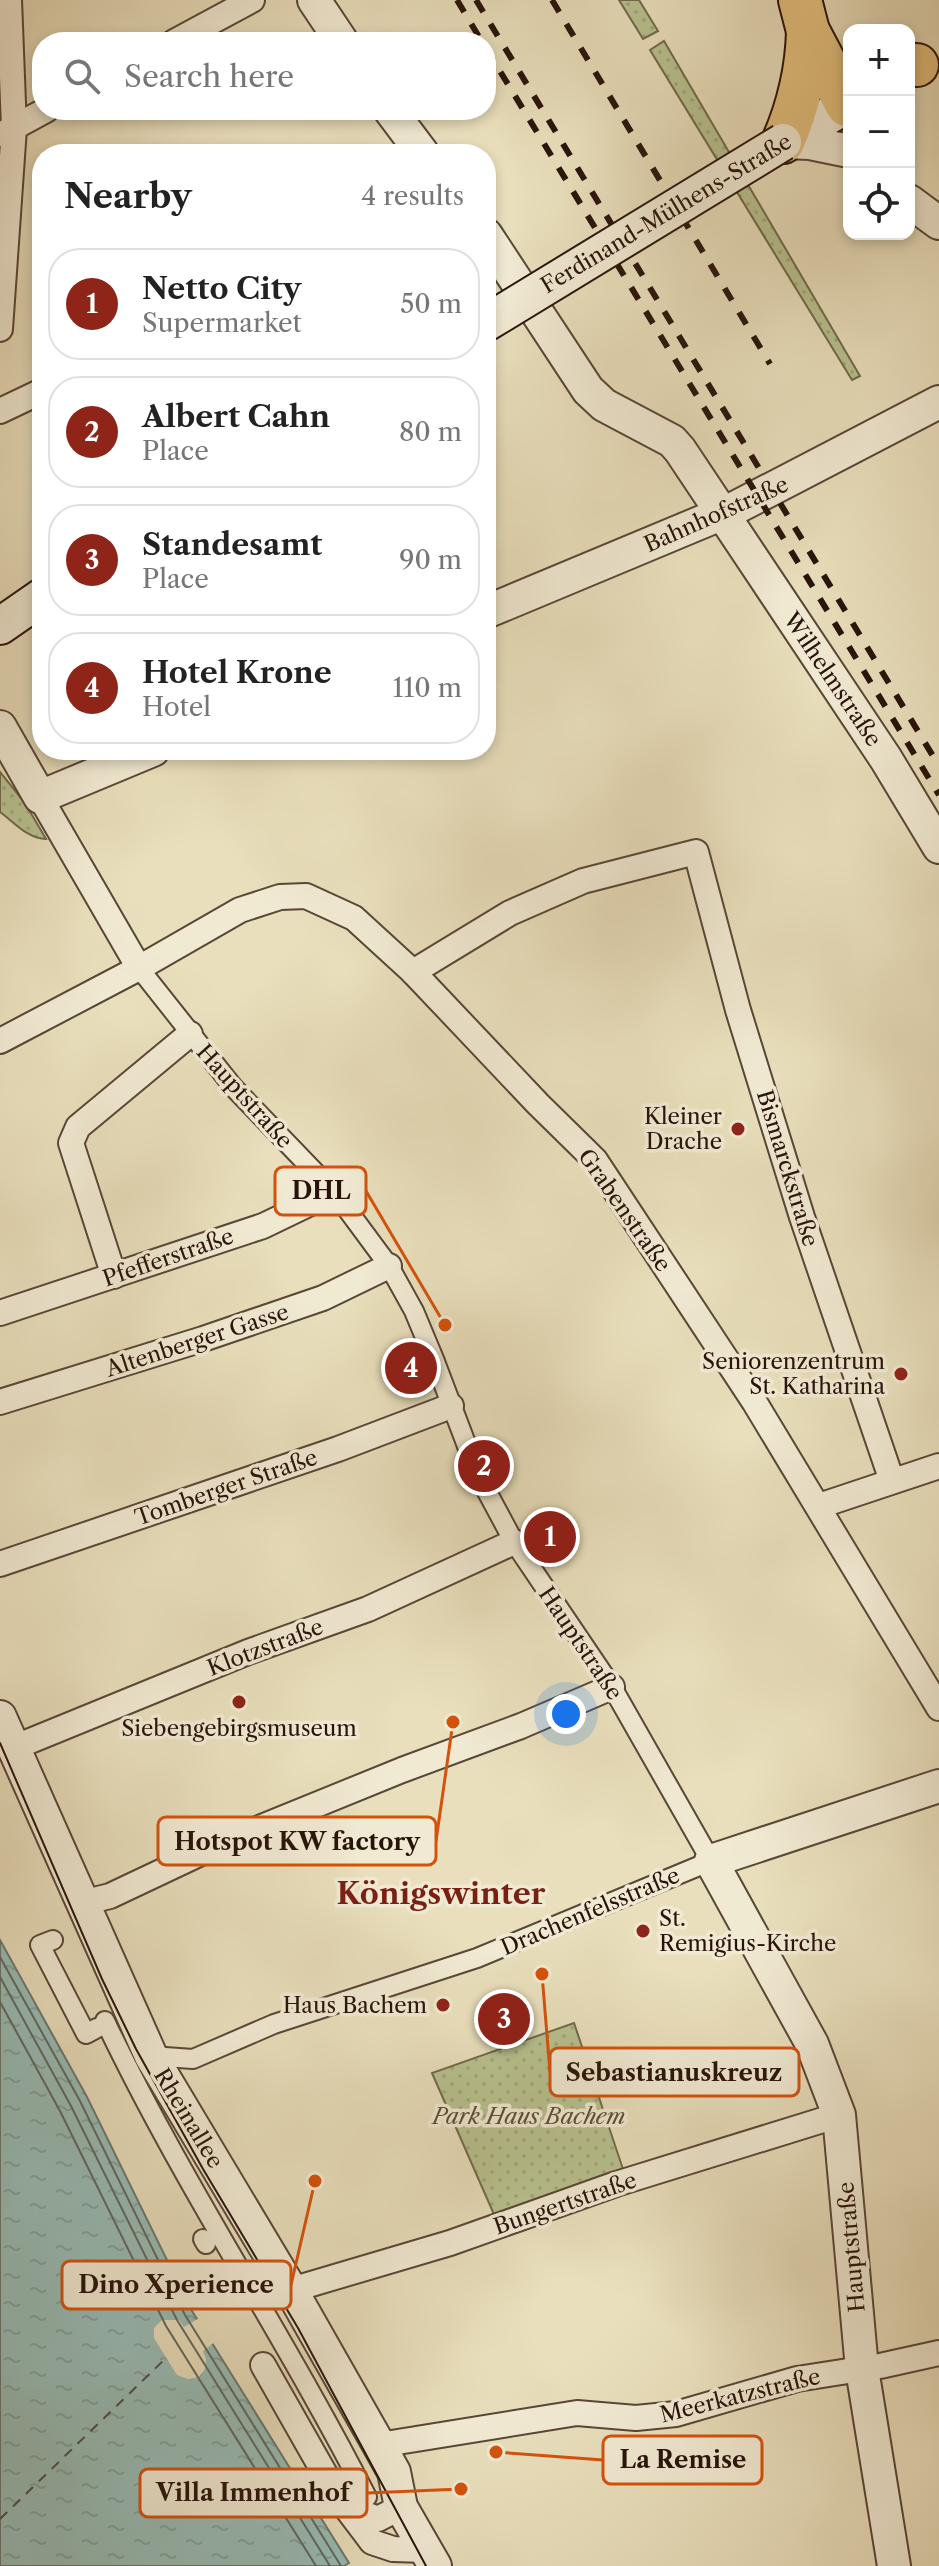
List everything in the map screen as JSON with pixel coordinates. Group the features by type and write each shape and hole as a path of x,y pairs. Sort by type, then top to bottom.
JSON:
{"highway":[{"path":"804,15 832,48 843,53"},
{"path":"804,15 843,97"},
{"path":"783,142 803,88 808,60 804,15"}],"main road":[{"name":"Ferdinand-Mülhens-Straße","path":"496,317 783,142 843,110"}],"street":[{"path":"0,329 9,0"},
{"path":"193,32 252,0"},
{"path":"314,0 335,32"},
{"path":"7,131 32,118"},
{"path":"398,120 416,144"},
{"path":"783,142 810,143 843,150"},
{"path":"915,205 939,223"},
{"name":"Wilhelmstraße","path":"496,250 588,390 604,405 672,441 728,512 903,785 939,847"},
{"path":"0,411 32,396"},
{"name":"Bahnhofstraße","path":"496,608 728,512 939,402"},
{"name":"Hauptstraße","path":"0,728 139,968 234,1088 332,1190 389,1266 414,1311 478,1475 514,1542 612,1687 812,2044 839,2115 862,2369 894,2566"},
{"path":"40,797 129,760"},
{"name":"Bismarckstraße","path":"413,972 510,913 583,881 696,852 738,1010 802,1217 892,1481"},
{"name":"Grabenstraße","path":"0,1041 139,968 240,910 280,897 306,896 354,918 413,972 595,1160 755,1403 939,1708"},
{"path":"114,1276 71,1143 78,1127 190,1034"},
{"name":"Pfefferstraße","path":"0,1313 263,1226 332,1190"},
{"name":"Altenberger Gasse","path":"0,1402 323,1298 389,1266"},
{"name":"Tomberger Straße","path":"0,1564 338,1449 451,1406"},
{"path":"819,1506 939,1466"},
{"name":"Klotzstraße","path":"13,1748 248,1652 368,1609 514,1542"},
{"path":"82,1903 110,1896 220,1844 612,1687"},
{"name":"Rheinallee","path":"0,1717 82,1903 177,2164 226,2243 332,2430 372,2542 430,2558"},
{"name":"Drachenfelsstraße","path":"140,2065 193,2059 274,2024 477,1958 711,1861 939,1786"},
{"path":"53,1940 40,1945 86,2034 102,2026 140,2065"},
{"name":"Rheinallee","path":"140,2065 291,2290 394,2472 401,2507 430,2558"},
{"name":"Bungertstraße","path":"291,2290 450,2243 616,2184 839,2115"},
{"path":"862,2369 939,2353"},
{"name":"Rheinallee","path":"263,2365 338,2497 357,2502"},
{"name":"Meerkatzstraße","path":"379,2445 577,2413 636,2418 676,2414 797,2379 862,2369"},
{"path":"357,2502 378,2519 401,2507"}],"green space":[{"path":"619,0 639,0 658,31 643,39"},
{"path":"664,41 860,376 852,380 650,50"},
{"path":"0,772 25,803 46,839 27,833 0,812"},
{"name":"Park Haus Bachem","path":"574,2023 625,2175 496,2219 432,2073"}],"water":[{"path":"0,1940 87,2097 192,2311 349,2563 344,2566 0,2566"}],"pier":[{"path":"201,2317 216,2341 203,2351 205,2369 199,2377 188,2379 177,2375 154,2338 154,2328 162,2320 179,2320 184,2327"}],"ferry route":[{"path":"0,2519 166,2358"}],"tram line":[{"path":"0,1743 102,1979 136,2049 298,2328 426,2566"}],"railway":[{"path":"457,0 476,32"},
{"path":"476,0 495,32"},
{"path":"552,0 770,364"},
{"path":"496,33 939,766"},
{"path":"496,64 939,795"}],"place":[{"name":"Kleiner Drache","path":"738,1129"},
{"name":"DHL","path":"445,1325"},
{"name":"Hotel Krone","path":"411,1368"},
{"name":"Seniorenzentrum St. Katharina","path":"901,1374"},
{"name":"Albert Cahn","path":"484,1466"},
{"name":"Netto City","path":"550,1537"},
{"name":"Siebengebirgsmuseum","path":"239,1702"},
{"name":"Hotspot KW factory","path":"453,1722"},
{"name":"St. Remigius-Kirche","path":"643,1931"},
{"name":"Sebastianuskreuz","path":"542,1974"},
{"name":"Haus Bachem","path":"443,2005"},
{"name":"Standesamt","path":"504,2019"},
{"name":"Dino Xperience","path":"315,2181"},
{"name":"La Remise","path":"496,2452"},
{"name":"Villa Immenhof","path":"461,2489"}],"district":[{"name":"Königswinter","path":"441,1894"}]}
